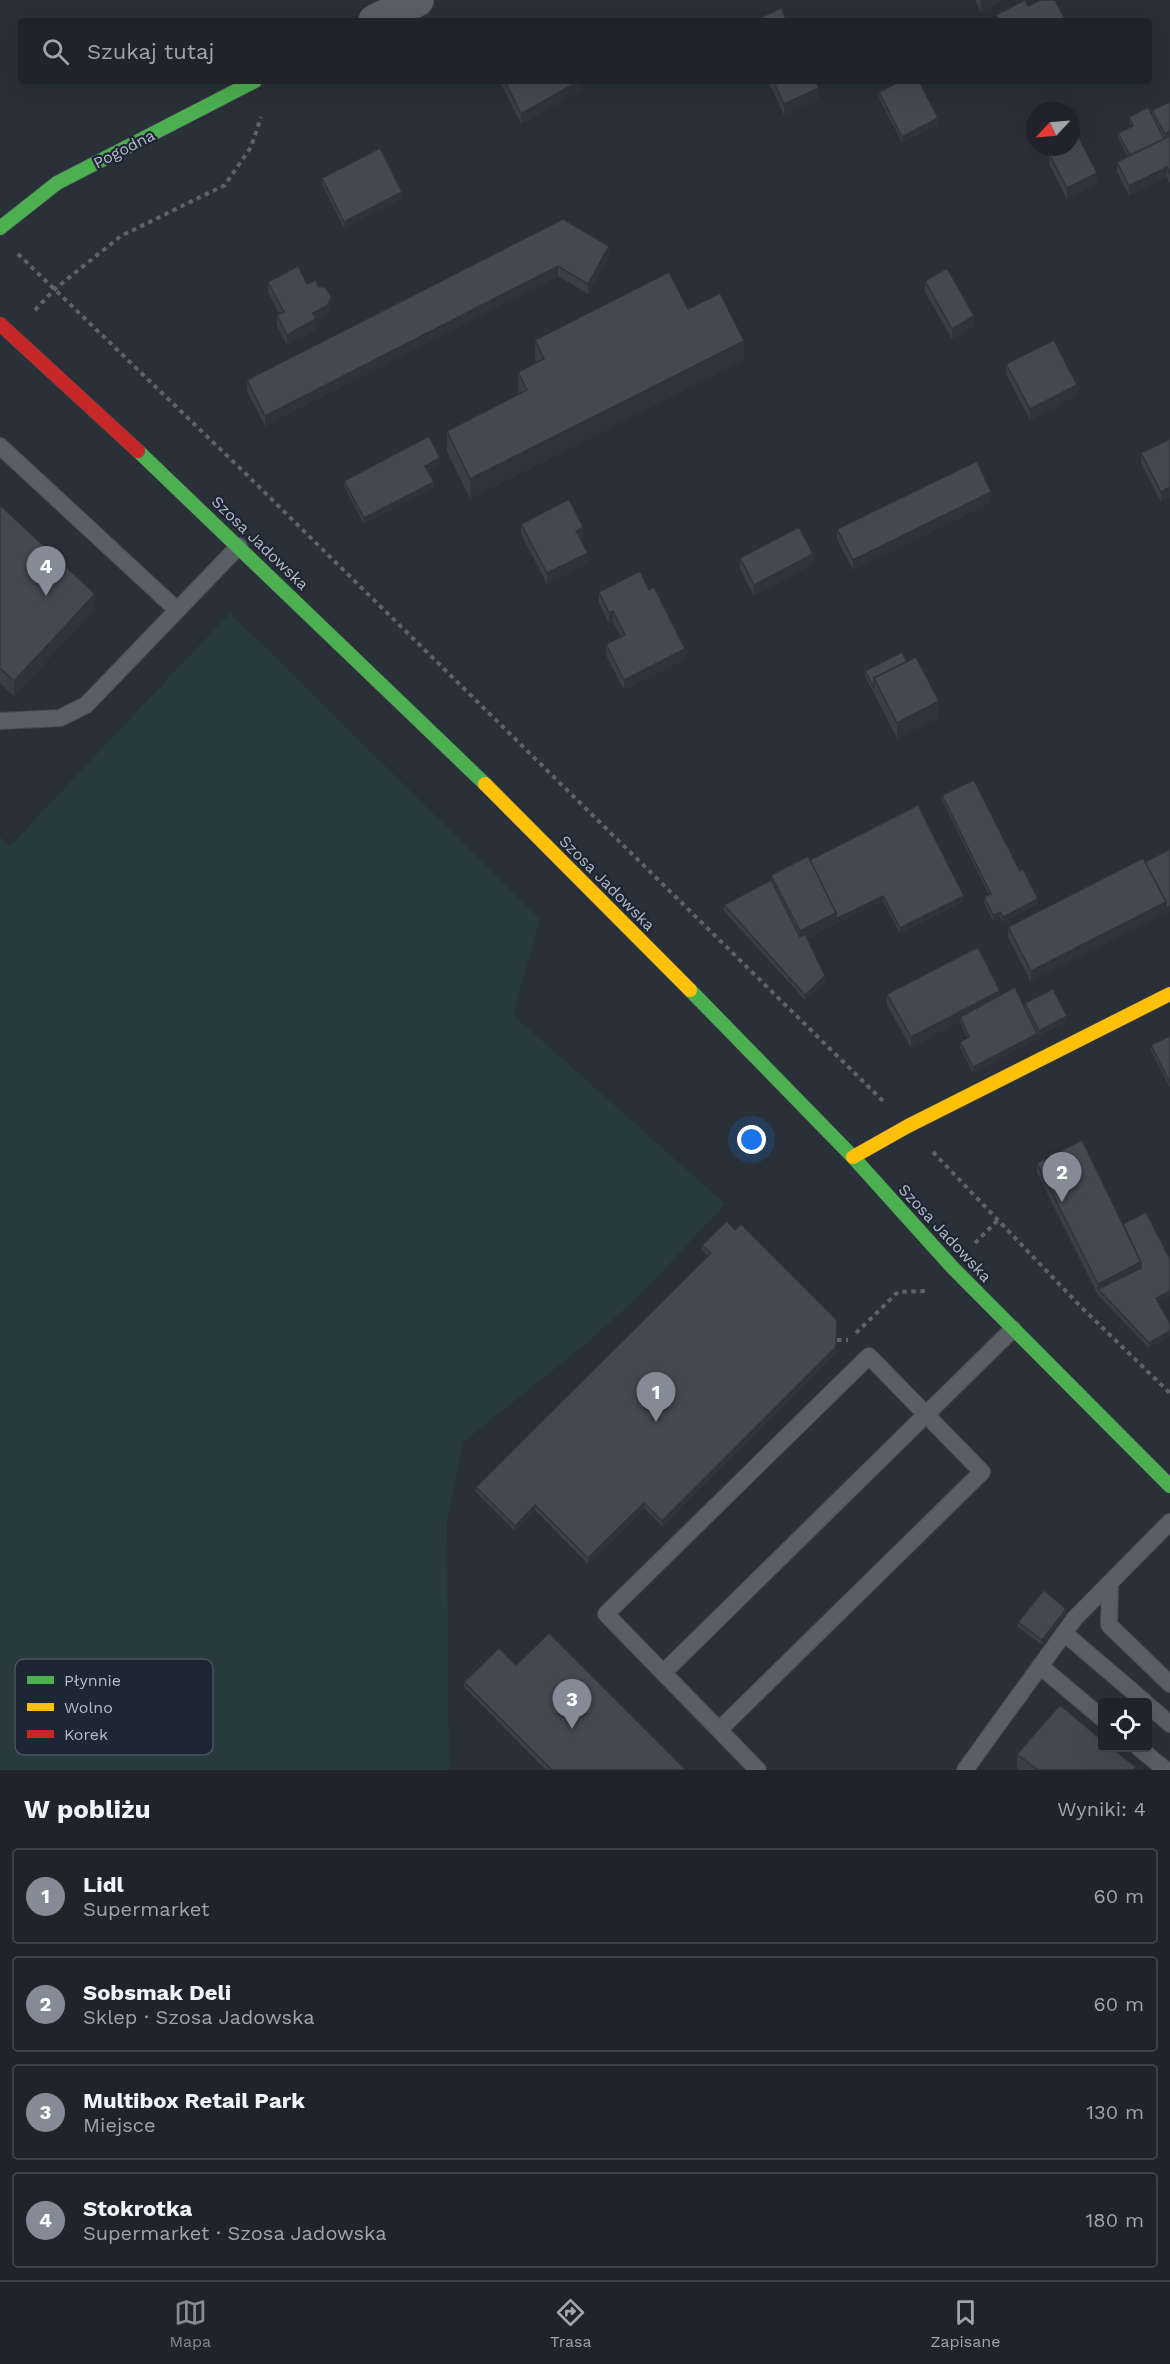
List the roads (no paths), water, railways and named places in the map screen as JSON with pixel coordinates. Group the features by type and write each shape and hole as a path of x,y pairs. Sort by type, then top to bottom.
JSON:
{"main road":[{"name":"Pogodna","path":"0,228 57,183 249,84"},
{"name":"Szosa Jadowska","path":"0,324 239,546 491,790 853,1157 935,1249 1170,1486"},
{"path":"853,1157 908,1126 1170,994"}],"street":[{"path":"381,18 417,0"}],"lane":[{"path":"0,446 177,610"},
{"path":"0,721 60,718 86,705 239,546"},
{"path":"663,1673 1013,1329"},
{"path":"719,1730 982,1472 868,1356 606,1614 663,1673 758,1770"},
{"path":"964,1770 1075,1618 1170,1522"},
{"path":"1110,1584 1109,1625 1170,1684"},
{"path":"1064,1633 1139,1698"},
{"path":"1040,1666 1098,1715"},
{"path":"1152,1709 1170,1724"},
{"path":"1143,1752 1166,1770"}],"place":[{"name":"Stokrotka","path":"46,596"},
{"name":"Sobsmak Deli","path":"1062,1202"},
{"name":"Lidl","path":"656,1422"},
{"name":"Multibox Retail Park","path":"572,1729"}]}
